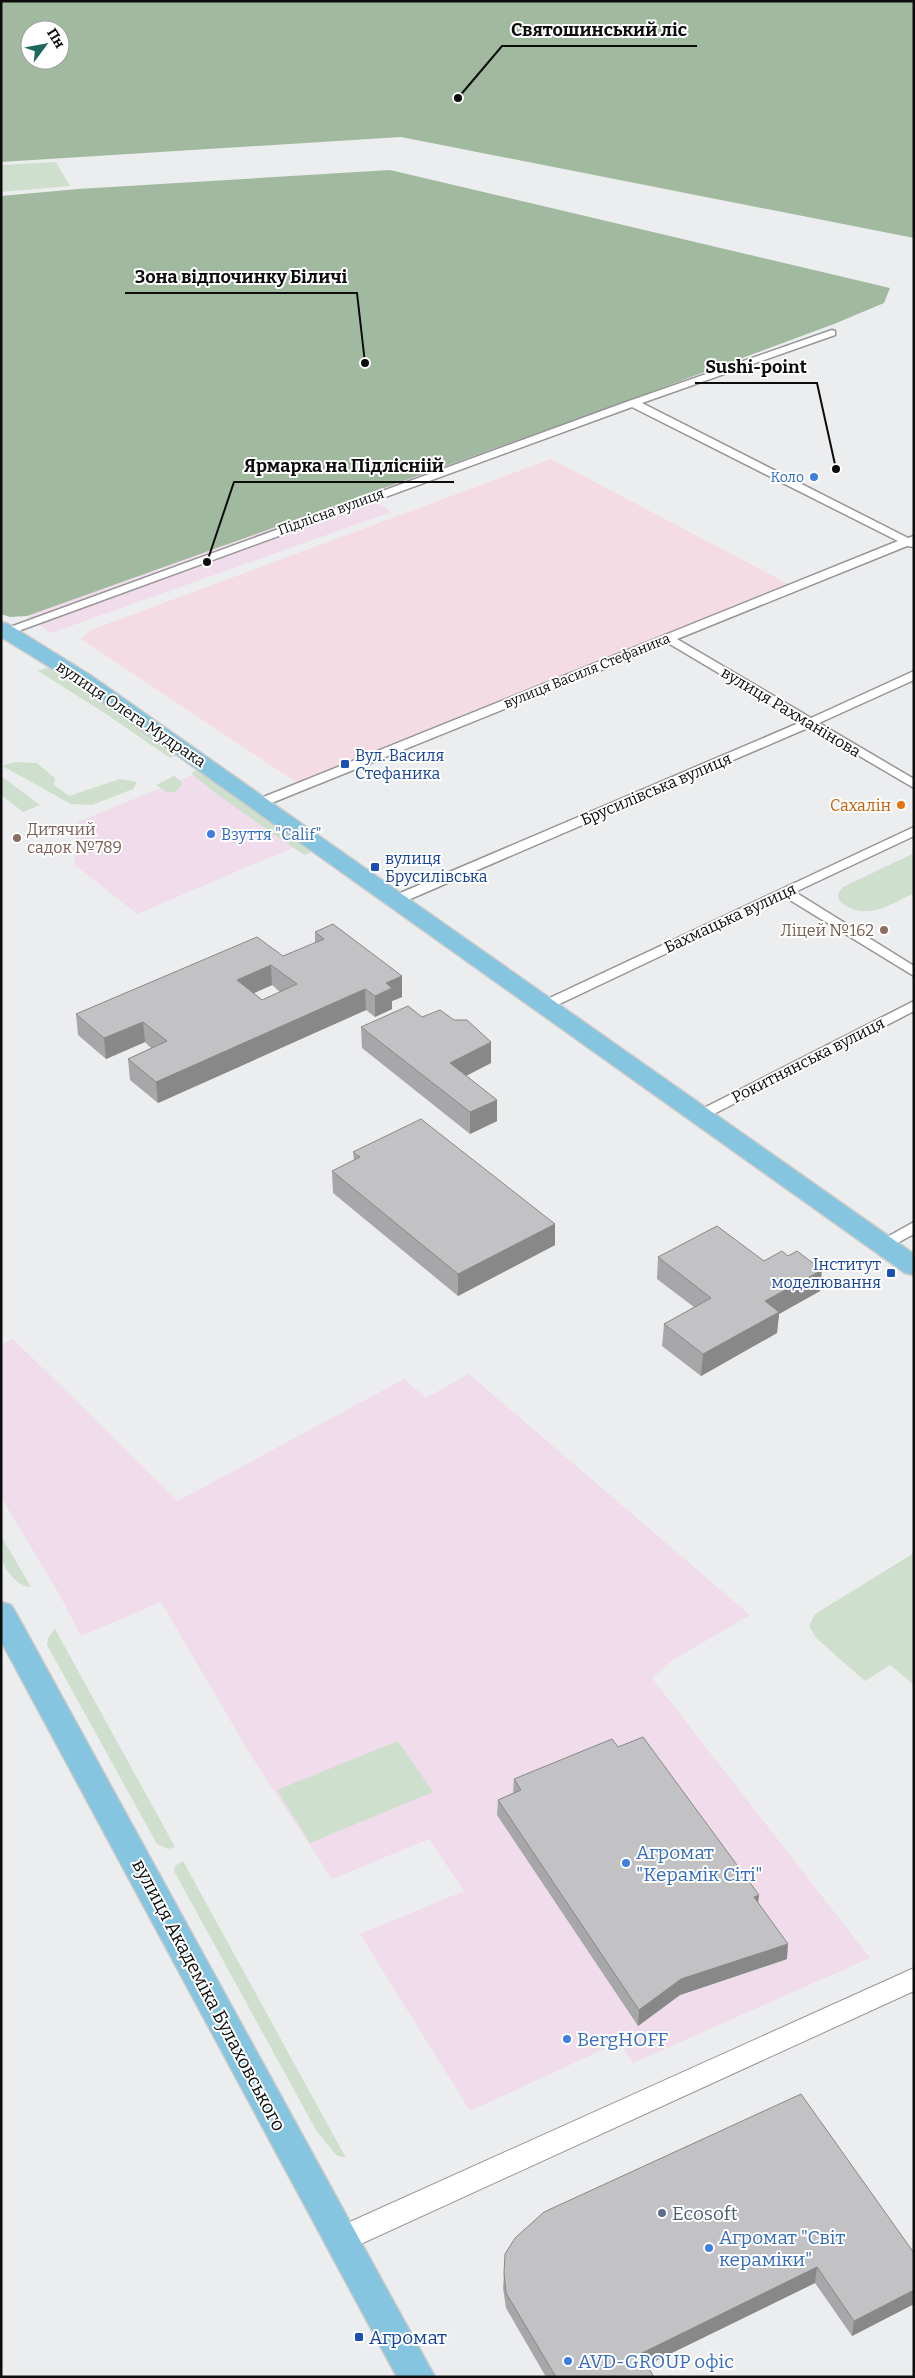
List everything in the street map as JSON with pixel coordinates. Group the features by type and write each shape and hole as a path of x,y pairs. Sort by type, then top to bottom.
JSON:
{"main road":[{"name":"вулиця Олега Мудрака","path":"3,631 83,679 914,1267"},
{"name":"вулиця Академіка Булаховського","path":"6,1631 417,2377"}],"street":[{"name":"Підлісна вулиця","path":"3,631 832,333"},
{"path":"633,403 911,542"},
{"name":"вулиця Василя Стефаника","path":"260,803 911,542"},
{"name":"вулиця Рахманінова","path":"668,638 914,784"},
{"name":"Брусилівська вулиця","path":"396,900 914,676"},
{"name":"Бахмацька вулиця","path":"546,1005 914,832"},
{"path":"786,892 914,972"},
{"name":"Рокитнянська вулиця","path":"701,1115 914,1005"},
{"path":"884,1245 914,1227"},
{"path":"342,2239 914,1979"}],"shaded area":[{"path":"613,401 627,410 375,500 391,512 51,633 23,612"},
{"path":"551,459 788,584 296,782 81,639 91,630"},
{"path":"198,773 299,845 137,914 74,864 78,822"},
{"path":"13,1339 178,1501 404,1379 426,1398 469,1374 750,1615 673,1660 652,1678 870,1958 633,2063 619,2042 470,2111 360,1934 464,1891 429,1839 332,1879 250,1754 161,1602 81,1636 58,1592 1,1497 1,1345"}],"green space":[{"path":"1,1 914,1 914,238 401,137 1,162"},
{"path":"56,162 70,186 1,192 1,165"},
{"path":"390,170 890,288 884,303 834,324 624,402 27,616 10,617 1,614 1,196 78,189"},
{"path":"49,667 92,692 180,754 170,758 103,712 38,671"},
{"path":"14,762 37,763 55,778 54,785 69,796 120,779 137,782 133,789 92,805 71,804 2,766"},
{"path":"201,768 318,850 304,855 215,793 191,773"},
{"path":"1,776 40,805 23,812 1,795"},
{"path":"174,776 183,783 176,792 166,792 156,785"},
{"path":"914,853 914,893 883,908 866,911 850,908 840,901 838,894 843,887"},
{"path":"1,1536 31,1587 21,1584 5,1567 1,1556"},
{"path":"914,1553 914,1685 890,1665 865,1681 816,1638 809,1626 815,1614"},
{"path":"55,1629 175,1847 168,1849 157,1844 47,1645 48,1638"},
{"path":"398,1741 433,1792 310,1843 277,1790"},
{"path":"183,1861 346,2158 336,2155 316,2130 174,1871 175,1866"}],"building":[{"path":"333,924 402,976 386,983 392,988 375,996 365,989 156,1082 128,1059 167,1041 143,1022 104,1038 76,1014 257,937 283,956 324,939 315,932","holes":["271,965 297,984 262,1000 237,980"]},
{"path":"408,1006 422,1017 440,1010 454,1020 467,1020 491,1042 450,1063 497,1100 470,1112 361,1027"},
{"path":"421,1119 555,1224 458,1274 332,1171 360,1157 353,1152"},
{"path":"717,1226 764,1261 782,1251 788,1256 797,1251 822,1270 765,1301 779,1312 703,1354 664,1324 711,1298 658,1257"},
{"name":"Агромат \"Керамік Сіті\"","path":"643,1737 759,1895 754,1897 788,1944 681,1979 639,2010 498,1800 521,1790 514,1779 612,1739 618,1747"},
{"name":"Агромат \"Світ кераміки\"","path":"801,2094 914,2253 914,2290 854,2321 817,2267 640,2354 654,2377 556,2377 506,2293 505,2254 515,2238 544,2212"}],"place":[{"name":"Святошинський ліс","path":"458,98"},
{"name":"Зона відпочинку Біличі","path":"365,363"},
{"name":"Sushi-point","path":"836,469"},
{"name":"Коло","path":"814,477"},
{"name":"Ярмарка на Підлісніій","path":"207,562"},
{"name":"Вул. Василя Стефаника","path":"345,764"},
{"name":"Сахалін","path":"901,805"},
{"name":"Взуття \"Calif\"","path":"211,834"},
{"name":"Дитячий садок №789","path":"17,838"},
{"name":"вулиця Брусилівська","path":"375,867"},
{"name":"Ліцей №162","path":"884,930"},
{"name":"Інститут моделювання","path":"891,1273"},
{"name":"Агромат \"Керамік Сіті\"","path":"626,1863"},
{"name":"BergHOFF","path":"567,2039"},
{"name":"Ecosoft","path":"662,2213"},
{"name":"Агромат \"Світ кераміки\"","path":"709,2248"},
{"name":"Агромат","path":"359,2337"},
{"name":"AVD-GROUP офіс","path":"568,2361"}]}
